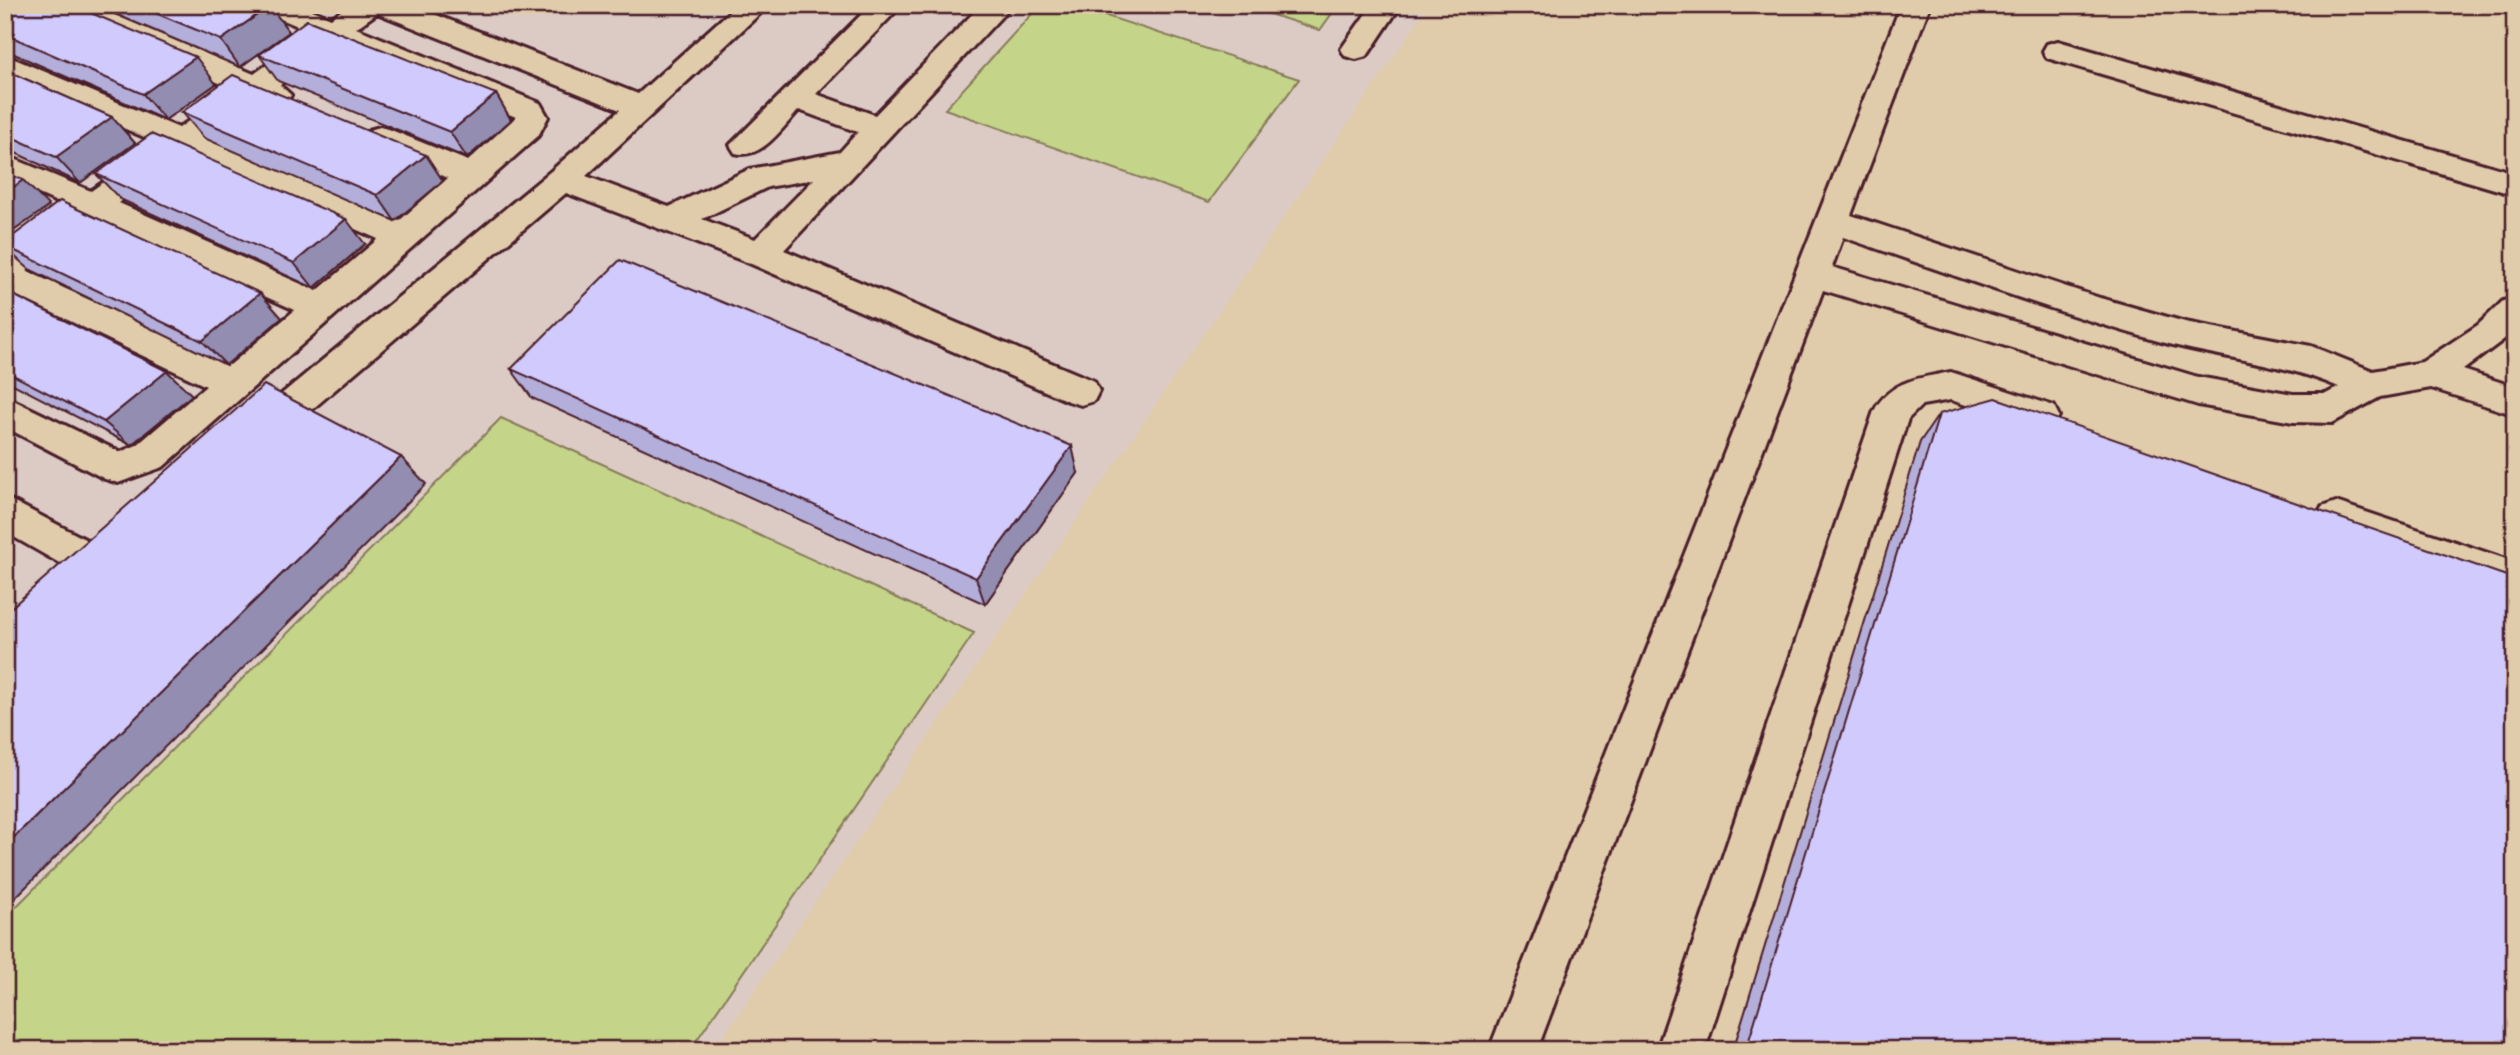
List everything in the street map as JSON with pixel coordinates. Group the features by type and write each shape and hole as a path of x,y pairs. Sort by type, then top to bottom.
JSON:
{"street":[{"path":"65,5 307,108"},
{"path":"5,410 118,468 150,456 236,384 401,236 527,128 532,117 529,110 272,5"},
{"path":"236,384 5,272 369,5"},
{"path":"384,5 642,107"},
{"path":"235,453 562,178 755,5"},
{"path":"746,145 888,5"},
{"path":"761,254 998,5"},
{"path":"1356,49 1387,5"},
{"path":"1513,1050 1815,275 1916,5"},
{"path":"2058,51 2515,184"},
{"path":"5,65 180,143 401,236"},
{"path":"502,99 540,66"},
{"path":"794,97 880,129"},
{"path":"358,129 471,176"},
{"path":"670,220 761,177 849,161"},
{"path":"5,166 91,207 321,307"},
{"path":"562,178 761,254 1082,391"},
{"path":"1833,221 2095,310 2185,335 2311,360 2371,385"},
{"path":"1815,275 2198,391 2293,408 2332,410 2371,385 2431,374 2490,334 2515,310"},
{"path":"2431,374 2515,401"},
{"path":"1681,1050 1892,411 1912,393 1951,386 2069,426"},
{"path":"2305,507 2515,579"},
{"path":"5,513 115,560 75,596"}],"shaded area":[{"path":"5,5 1429,5 714,1050 5,1050"}],"green space":[{"path":"1040,5 1073,5 1299,79 1209,202 945,109"},
{"path":"1241,5 1338,5 1320,30"},
{"path":"501,418 974,633 690,1050 5,1050 5,918"}],"building":[{"path":"5,5 72,5 196,57 143,94 5,34"},
{"path":"136,5 269,5 270,6 221,40"},
{"path":"307,20 496,94 450,132 259,55"},
{"path":"5,70 112,117 56,157 5,134"},
{"path":"233,75 426,155 377,195 182,112"},
{"path":"151,134 346,219 294,263 96,174"},
{"path":"5,172 23,180 5,193"},
{"path":"60,201 260,293 202,341 5,246 5,242"},
{"path":"620,260 1072,446 976,578 511,369"},
{"path":"5,291 167,371 104,422 5,371"},
{"path":"264,385 401,457 5,846 5,613"},
{"path":"1996,398 2515,579 2515,1050 1746,1050 1939,414"}]}
